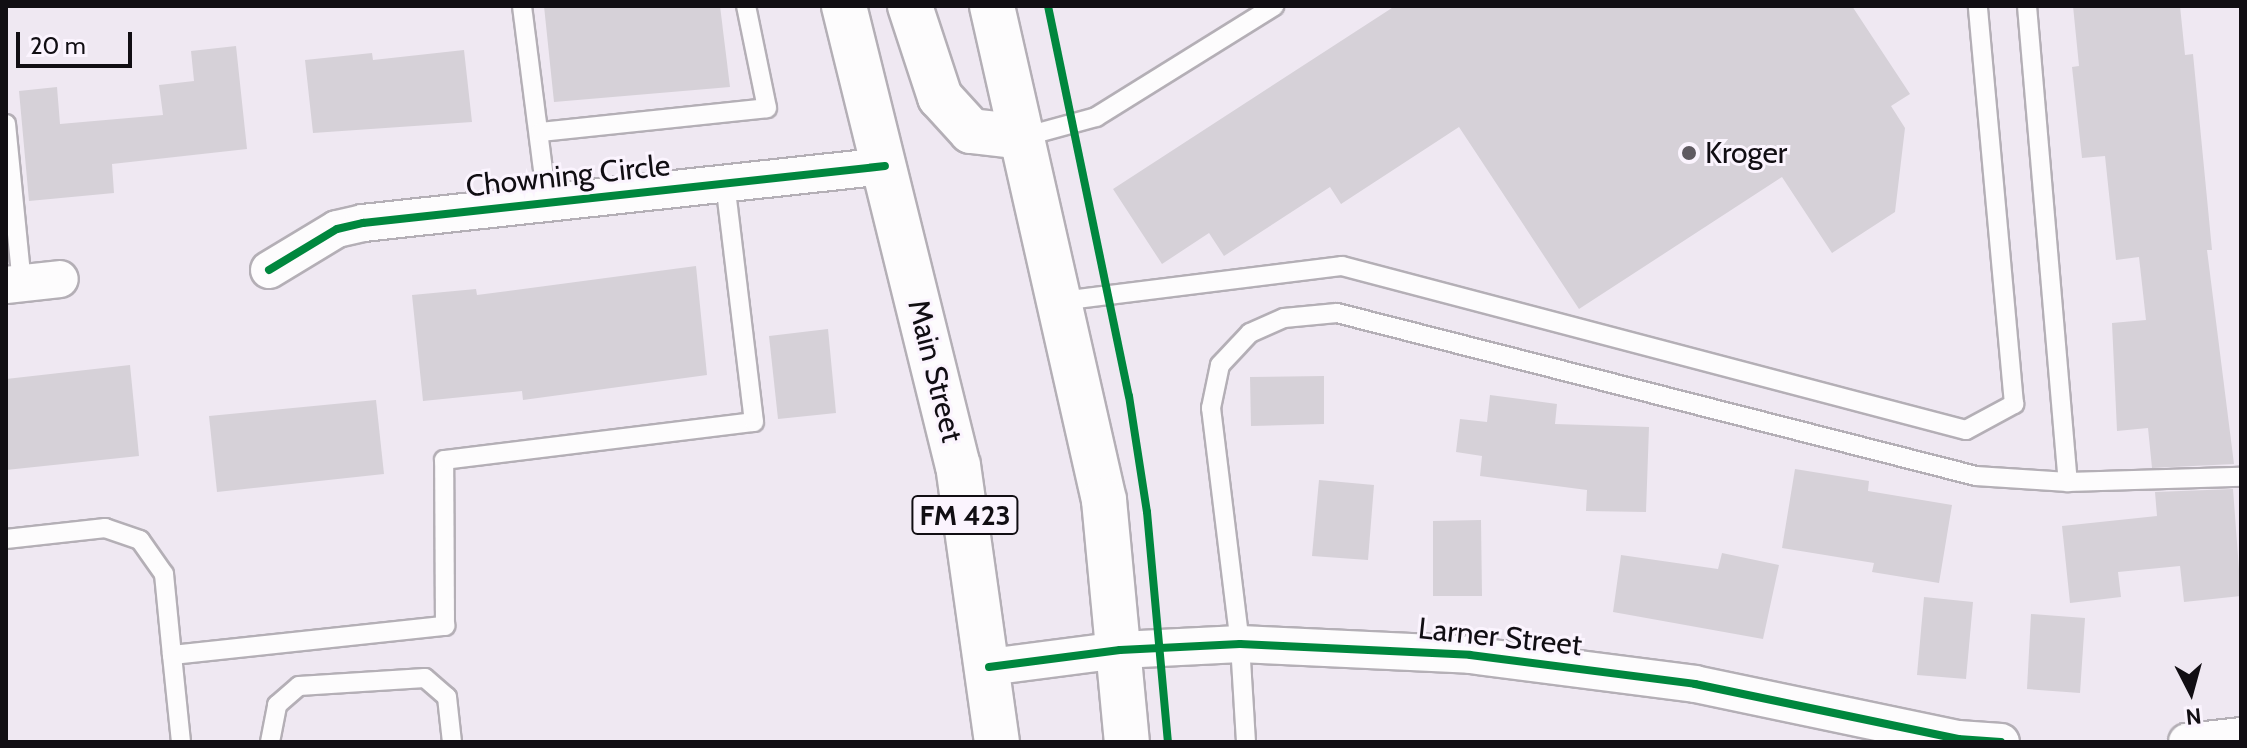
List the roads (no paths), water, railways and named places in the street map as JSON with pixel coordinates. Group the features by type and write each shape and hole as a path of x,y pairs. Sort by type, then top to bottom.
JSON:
{"main road":[{"name":"Main Street","path":"844,6 958,465 989,667 997,742"},
{"path":"910,6 940,97 971,131 1023,137"},
{"path":"992,6 1104,500 1127,742"}],"street":[{"name":"Chowning Circle","path":"269,270 337,229 547,202 885,166"},
{"path":"14,284 60,279"},
{"name":"Larner Street","path":"989,667 1120,650 1240,644 1470,655 1695,684 1958,739 2001,742"},
{"path":"2187,742 2241,736"}],"lane":[{"path":"522,6 547,202"},
{"path":"540,132 767,108 746,6"},
{"path":"1023,137 1096,117 1274,6"},
{"path":"1061,301 1342,266 1966,430 2014,404 1978,6"},
{"path":"2027,6 2068,482"},
{"path":"6,124 14,284"},
{"path":"172,655 445,626 444,460 754,422 725,184"},
{"path":"1246,742 1240,644 1211,408 1220,365 1250,333 1284,318 1337,313 1976,476 2068,482 2241,477"},
{"path":"6,539 105,528 140,540 164,574 181,742"},
{"path":"270,742 277,705 299,686 425,678 447,697 452,742"}],"place":[{"name":"Kroger","path":"1689,153"}]}
